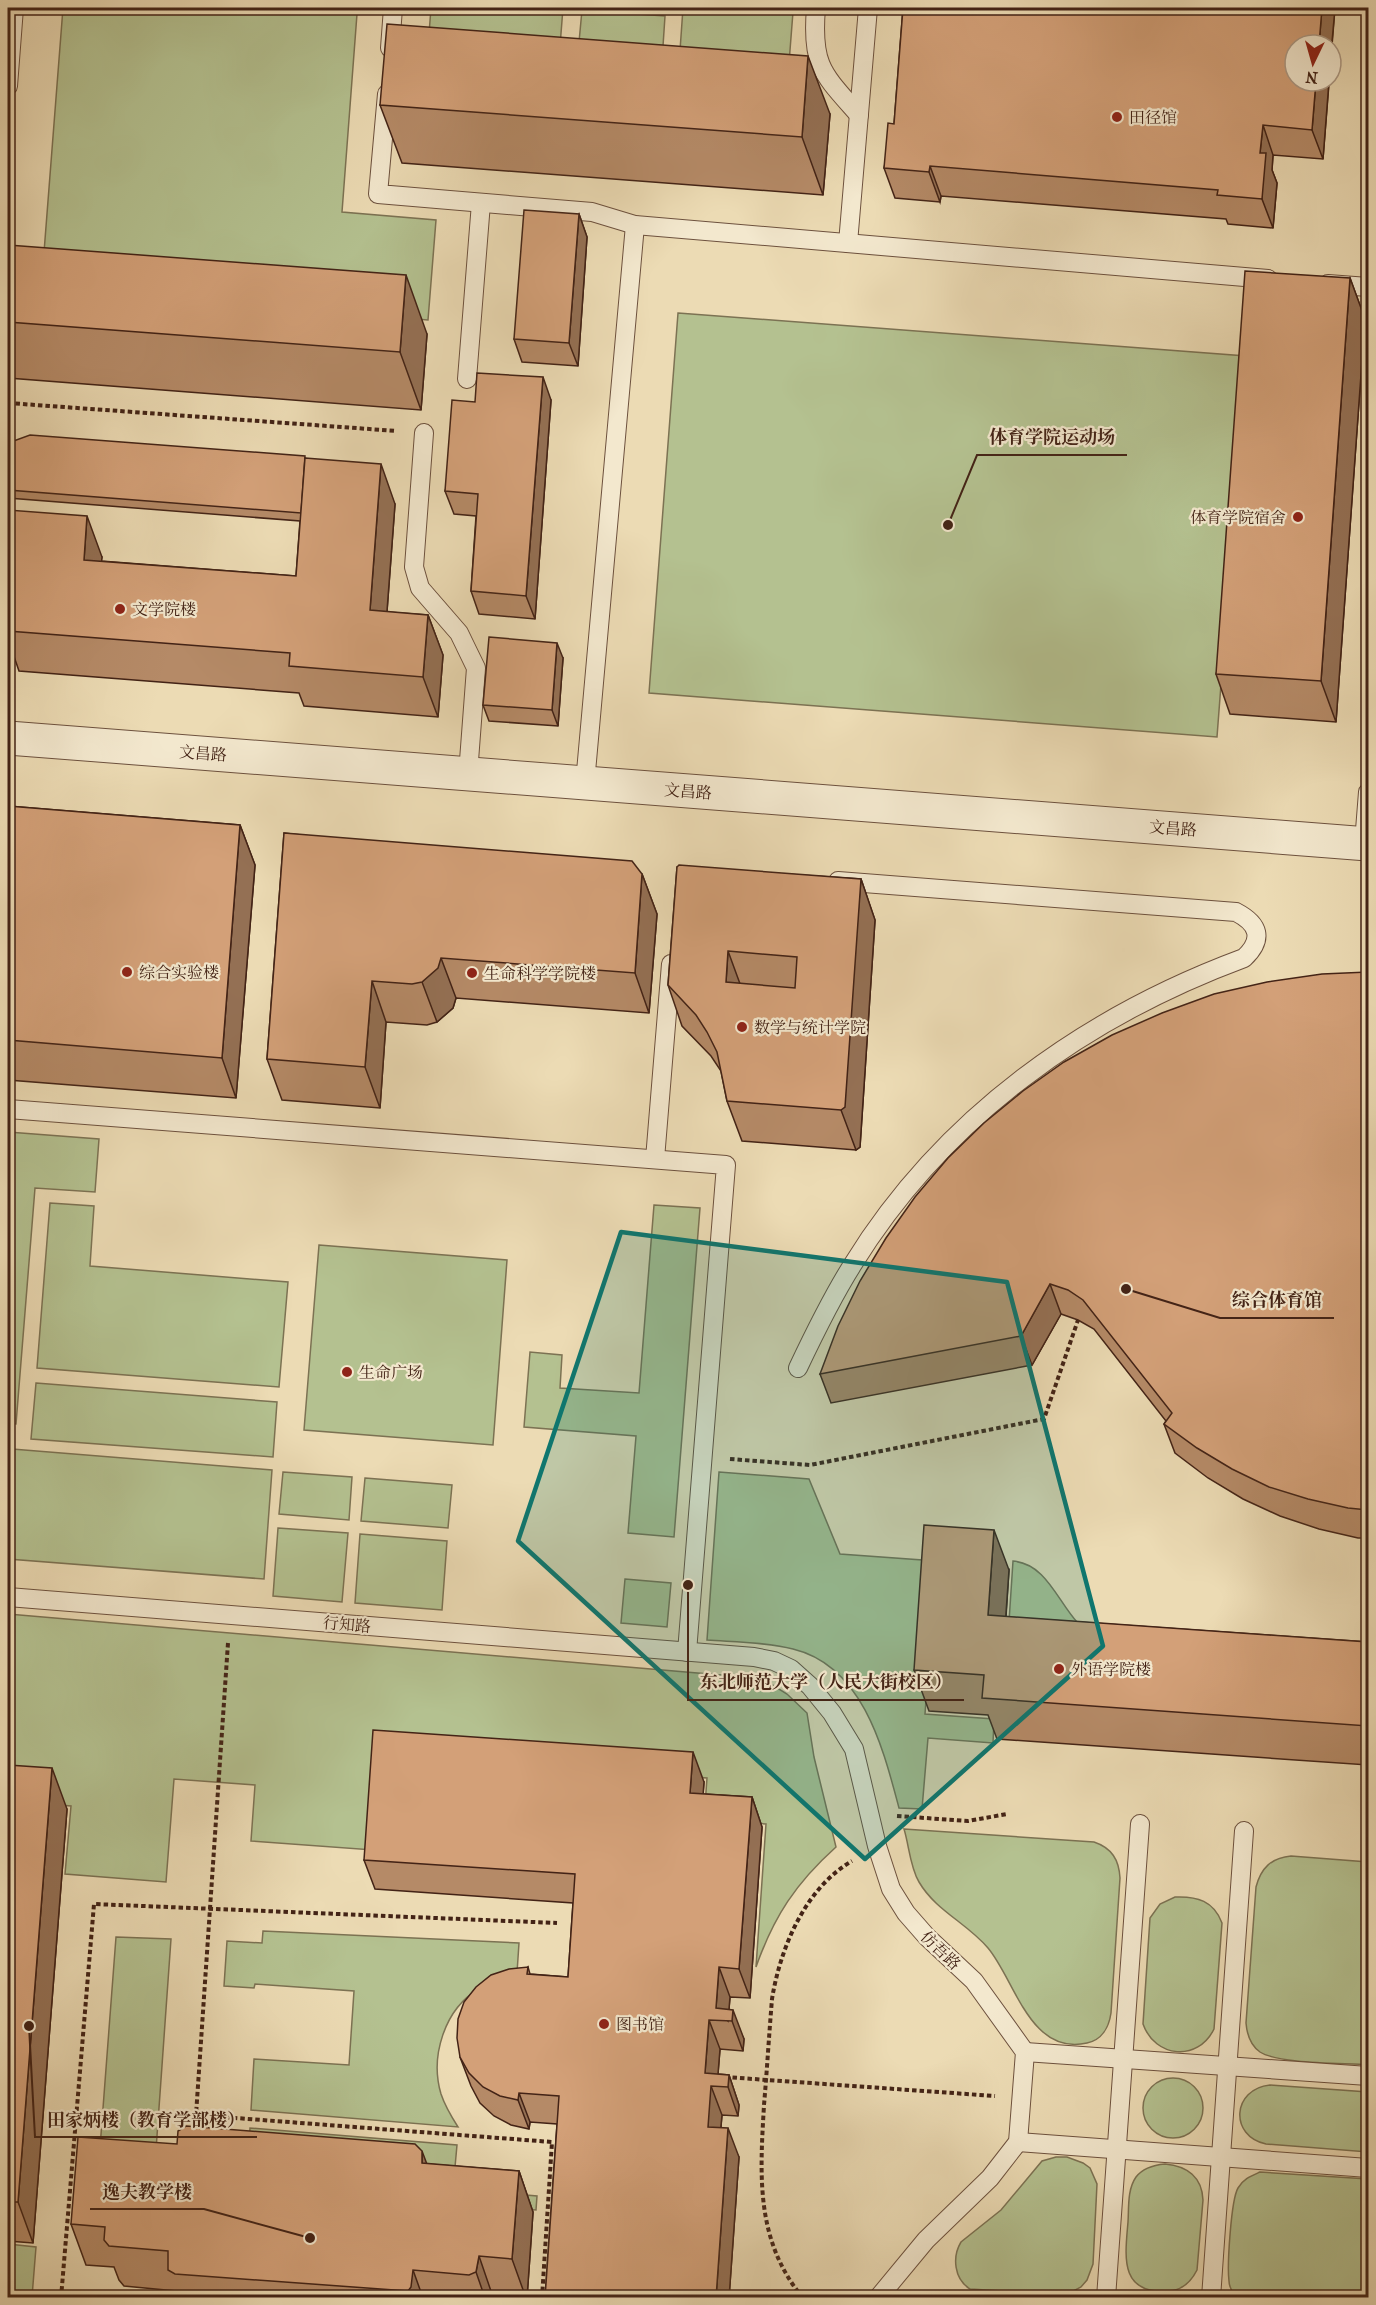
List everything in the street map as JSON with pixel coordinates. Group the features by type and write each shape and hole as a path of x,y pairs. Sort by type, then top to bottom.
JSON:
{"street":[{"name":"文昌路","path":"8,738 1366,844"}],"lane":[{"path":"8,86 14,8"},
{"path":"393,8 378,194 592,212 635,225 1286,280"},
{"path":"816,8 814,34 816,52 824,74 859,116"},
{"path":"848,243 868,8"},
{"path":"467,380 481,203"},
{"path":"585,783 635,225"},
{"path":"1309,282 1368,287"},
{"path":"424,433 414,567 420,588 459,633 476,668 468,774"},
{"path":"1366,844 1368,792"},
{"path":"798,1368 824,1314 854,1262 888,1213 926,1167 968,1124 1014,1083 1063,1047 1115,1016 1170,988 1244,958 1254,949 1257,940 1256,929 1249,919 1236,912 823,880"},
{"path":"655,1159 672,950"},
{"path":"8,1109 726,1165 687,1652"},
{"name":"行知路","path":"8,1597 687,1652"},
{"name":"仿吾路","path":"687,1652 754,1657 774,1661 791,1669 832,1713 854,1749 877,1846 891,1889 906,1913 927,1937 974,1981 1025,2052"},
{"path":"1106,2298 1140,1824"},
{"path":"1210,2298 1244,1831"},
{"path":"878,2298 899,2270 990,2178 1018,2142 1025,2052 1368,2076"},
{"path":"1018,2142 1368,2168"}],"path":[{"path":"8,403 424,433"},
{"path":"703,1456 810,1465 1044,1419 1078,1320"},
{"path":"230,1614 196,2115 552,2142 542,2298"},
{"path":"869,1814 968,1821 1007,1814"},
{"path":"803,2298 783,2267 764,2215 761,2161 772,1999 776,1973 789,1938 806,1907 828,1880 848,1863 877,1846"},
{"path":"61,2298 94,1904 557,1923"},
{"path":"718,2076 1022,2098"}],"highlighted area":[{"path":"621,1232 1007,1282 1103,1646 865,1859 518,1541"}],"green space":[{"path":"63,8 277,8 357,14 342,212 436,220 428,320 41,291"},
{"path":"431,8 563,8 557,84 426,73"},
{"path":"683,8 733,8 793,12 786,101 677,93"},
{"path":"582,10 665,16 660,91 575,85"},
{"path":"678,313 1246,356 1217,737 649,693"},
{"path":"8,1132 99,1139 95,1192 35,1188 16,1424 8,1423"},
{"path":"50,1203 94,1206 90,1266 288,1282 279,1387 37,1368"},
{"path":"654,1205 700,1208 674,1537 628,1533 636,1436 524,1427 530,1352 562,1355 560,1388 639,1393"},
{"path":"319,1245 507,1260 493,1445 304,1430"},
{"path":"36,1383 277,1402 273,1457 31,1439"},
{"path":"12,1449 272,1470 264,1579 8,1559 8,1500"},
{"path":"283,1472 352,1477 349,1520 279,1514"},
{"path":"719,1472 809,1479 840,1554 936,1561 925,1714 994,1719 993,1743 928,1738 922,1809 899,1808 886,1760 866,1712 853,1691 837,1673 817,1658 793,1649 707,1640"},
{"path":"365,1478 452,1485 448,1528 361,1521"},
{"path":"278,1528 348,1533 342,1602 273,1596"},
{"path":"360,1534 447,1541 442,1610 355,1603"},
{"path":"1013,1561 1034,1569 1042,1576 1077,1622 1007,1652"},
{"path":"625,1579 671,1583 667,1627 621,1623"},
{"path":"8,1614 744,1677 771,1684 787,1694 807,1713 814,1757 836,1847 809,1874 788,1901 770,1932 756,1967 766,1824 704,1819 707,1778 381,1755 373,1850 251,1841 255,1785 174,1779 166,1882 65,1874 71,1806 8,1801"},
{"path":"904,1829 1094,1842 1110,1851 1116,1860 1120,1878 1111,2013 1109,2023 1101,2036 1087,2043 1067,2044 1051,2038 1038,2027 1026,2012 988,1948 934,1901 919,1882"},
{"path":"1291,1856 1368,1862 1368,2065 1281,2059 1260,2052 1248,2036 1246,2023 1256,1887 1261,1874 1268,1865 1278,1859"},
{"path":"1175,1897 1204,1901 1219,1916 1222,1923 1214,2029 1207,2040 1198,2047 1177,2052 1157,2044 1143,2024 1150,1918 1160,1904"},
{"path":"263,1931 519,1943 517,1973 483,1987 467,1998 449,2021 443,2035 437,2065 438,2080 444,2103 458,2127 251,2110 254,2059 349,2065 354,1991 255,1984 254,1988 224,1986 227,1941 262,1943"},
{"path":"116,1937 171,1939 156,2150 248,2156 250,2128 457,2145 453,2189 537,2196 536,2210 98,2174"},
{"path":"1173,2078 1194,2087 1203,2108 1194,2129 1173,2138 1152,2129 1143,2108 1152,2087"},
{"path":"1270,2085 1368,2092 1368,2152 1266,2144 1254,2139 1241,2123 1242,2103 1257,2088"},
{"path":"1067,2157 1083,2163 1090,2168 1097,2184 1093,2264 1087,2280 1081,2287 1066,2295 970,2289 961,2280 956,2267 956,2254 961,2242 1001,2210 1042,2161"},
{"path":"1165,2164 1186,2170 1200,2185 1203,2200 1197,2270 1189,2282 1178,2289 1153,2291 1141,2287 1133,2280 1126,2260 1129,2199 1133,2182 1142,2171"},
{"path":"1260,2172 1368,2179 1368,2297 1236,2297 1229,2283 1233,2205 1240,2185"},
{"path":"8,2244 36,2247 32,2297 8,2297"}],"building":[{"name":"田径馆","path":"903,8 1322,8 1320,33 1283,33 1283,93 1315,93 1312,130 1263,125 1260,153 1266,153 1262,199 1217,195 1218,190 930,166 929,172 884,168 888,123 894,124"},
{"path":"387,24 808,56 802,137 380,105"},
{"path":"524,210 579,214 569,343 514,339"},
{"path":"8,245 406,275 400,352 8,322"},
{"name":"体育学院宿舍","path":"1245,271 1350,278 1321,681 1216,674"},
{"path":"477,373 543,377 526,596 471,591 478,494 445,491 452,400 475,402"},
{"path":"30,435 305,456 301,513 8,490 8,443"},
{"path":"305,458 381,464 370,610 428,615 423,677 289,666 290,653 8,631 10,561 8,561 8,510 87,516 84,560 296,576"},
{"path":"489,637 557,643 552,710 483,705"},
{"name":"综合实验楼","path":"8,806 240,825 222,1058 8,1040"},
{"name":"生命科学学院楼","path":"284,833 632,861 642,874 635,973 441,958 438,968 422,982 412,984 372,981 365,1067 267,1059"},
{"name":"数学与统计学院","path":"679,865 861,879 845,1107 841,1110 727,1101 717,1052 707,1032 696,1015 668,985 677,867","holes":["728,951 797,957 795,988 726,982"]},
{"path":"1368,972 1368,1510 1308,1499 1269,1487 1197,1448 1164,1424 1172,1413 1083,1300 1068,1290 1050,1284 1021,1336 820,1374 838,1326 860,1281 886,1238 915,1197 948,1158 984,1123 1023,1091 1064,1062 1112,1035 1214,994 1267,982 1322,974"},
{"path":"924,1525 994,1530 988,1615 1368,1642 1368,1726 982,1698 984,1675 914,1670"},
{"name":"图书馆","path":"373,1730 693,1752 690,1793 752,1797 739,1969 719,1967 716,2008 733,2010 732,2021 709,2020 705,2073 729,2075 728,2087 711,2086 708,2127 728,2128 716,2298 654,2295 654,2298 545,2298 559,2096 519,2093 518,2100 500,2096 483,2087 469,2073 460,2057 457,2038 458,2019 464,2002 476,1987 491,1975 509,1969 528,1967 527,1974 568,1977 575,1874 364,1860"},
{"path":"8,1765 52,1768 18,2202 8,2202"},
{"path":"186,2126 415,2144 422,2151 422,2163 519,2171 512,2259 479,2256 476,2272 469,2275 413,2270 411,2287 408,2291 175,2274 168,2270 168,2251 109,2246 104,2240 105,2227 71,2224 78,2137 177,2144 178,2131"}],"place":[{"name":"田径馆","path":"1117,117"},
{"name":"体育学院宿舍","path":"1298,517"},
{"name":"体育学院运动场","path":"948,525"},
{"name":"文学院楼","path":"120,609"},
{"name":"综合实验楼","path":"127,972"},
{"name":"生命科学学院楼","path":"472,973"},
{"name":"数学与统计学院","path":"742,1027"},
{"name":"综合体育馆","path":"1126,1289"},
{"name":"生命广场","path":"347,1372"},
{"name":"东北师范大学（人民大街校区）","path":"688,1585"},
{"name":"外语学院楼","path":"1059,1669"},
{"name":"图书馆","path":"604,2024"},
{"name":"田家炳楼（教育学部楼）","path":"29,2026"},
{"name":"逸夫教学楼","path":"310,2238"}]}
